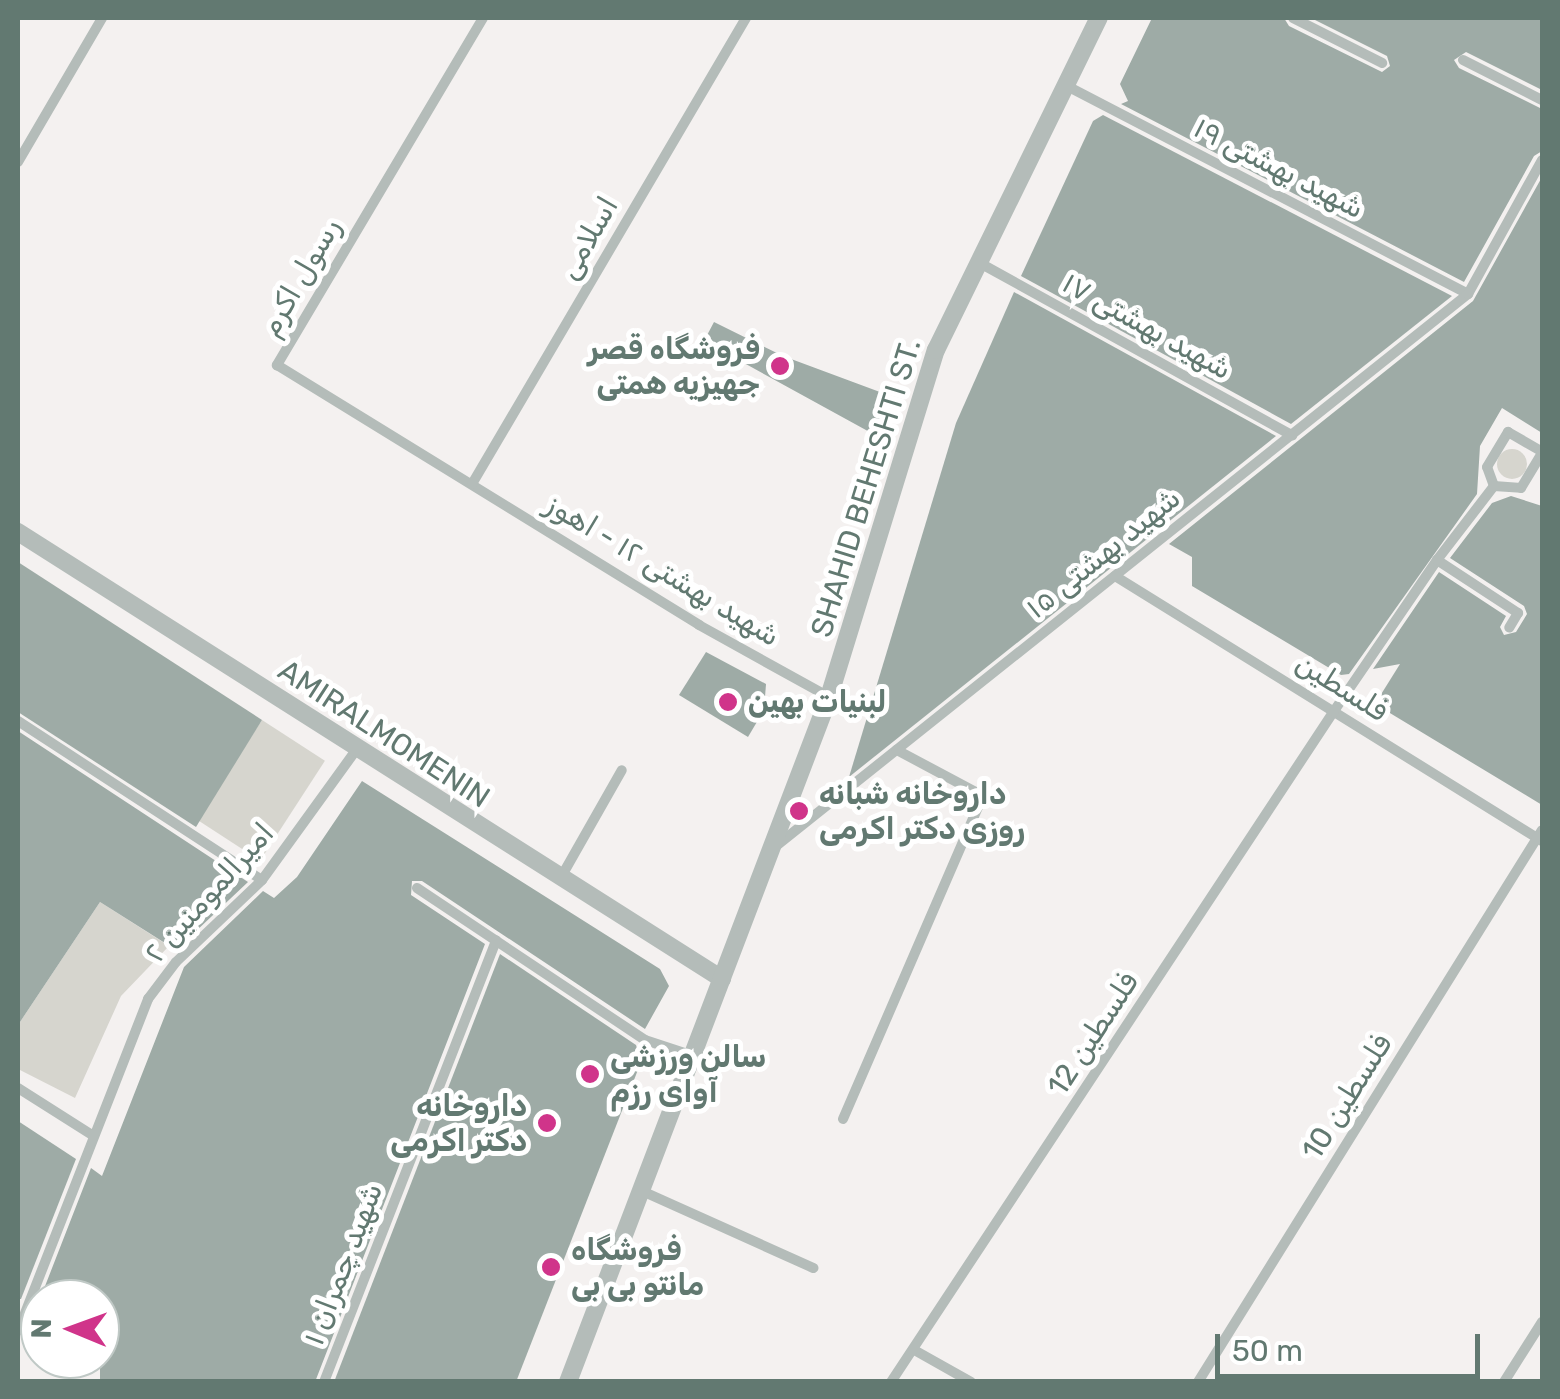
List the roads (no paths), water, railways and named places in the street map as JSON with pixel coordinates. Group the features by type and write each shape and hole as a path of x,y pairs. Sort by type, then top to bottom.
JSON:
{"street":[{"path":"18,162 102,18"},
{"name":"رسول اکرم","path":"472,484 277,365 483,18"},
{"name":"اسلامی","path":"472,484 746,18"},
{"name":"SHAHID BEHESHTI ST.","path":"568,1382 829,697 936,350 1099,18"},
{"path":"1293,18 1382,63"},
{"path":"1463,60 1542,100"},
{"name":"شهید بهشتی ۱۹","path":"1067,86 1468,294"},
{"path":"1468,294 1542,160"},
{"name":"شهید بهشتی ۱۷","path":"977,262 1292,434"},
{"name":"شهید بهشتی ۱۵","path":"770,852 1468,294"},
{"path":"1508,432 1542,453 1520,488 1494,486 1487,467 1508,432"},
{"name":"شهید بهشتی ۱۲ - اهوز","path":"472,484 698,625 829,697"},
{"name":"فلسطین 12","path":"891,1382 916,1350 1334,711 1437,560 1494,486"},
{"name":"AMIRALMOMENIN","path":"18,532 560,880 722,978"},
{"path":"1437,560 1518,613 1509,628"},
{"name":"فلسطین","path":"1116,576 1541,836"},
{"path":"18,721 262,880"},
{"name":"امیرالمومنین ۲","path":"18,1331 148,999 176,962 262,880 357,749"},
{"path":"842,1119 982,796 897,750"},
{"path":"560,880 622,770"},
{"name":"فلسطین 10","path":"1198,1382 1541,836"},
{"path":"416,888 646,1040 694,1056"},
{"name":"شهید چمران ۱","path":"324,1382 496,940"},
{"path":"18,1088 92,1135"},
{"path":"642,1192 813,1268"},
{"path":"1504,1382 1542,1322"},
{"path":"916,1350 971,1382"}],"place":[{"name":"فروشگاه قصر جهیزیه همتی","path":"780,366"},
{"name":"لبنیات بهین","path":"728,702"},
{"name":"داروخانه شبانه روزی دکتر اکرمی","path":"799,811"},
{"name":"سالن ورزشی آوای رزم","path":"590,1074"},
{"name":"داروخانه دکتر اکرمی","path":"547,1123"},
{"name":"فروشگاه مانتو بی بی","path":"551,1267"}]}
